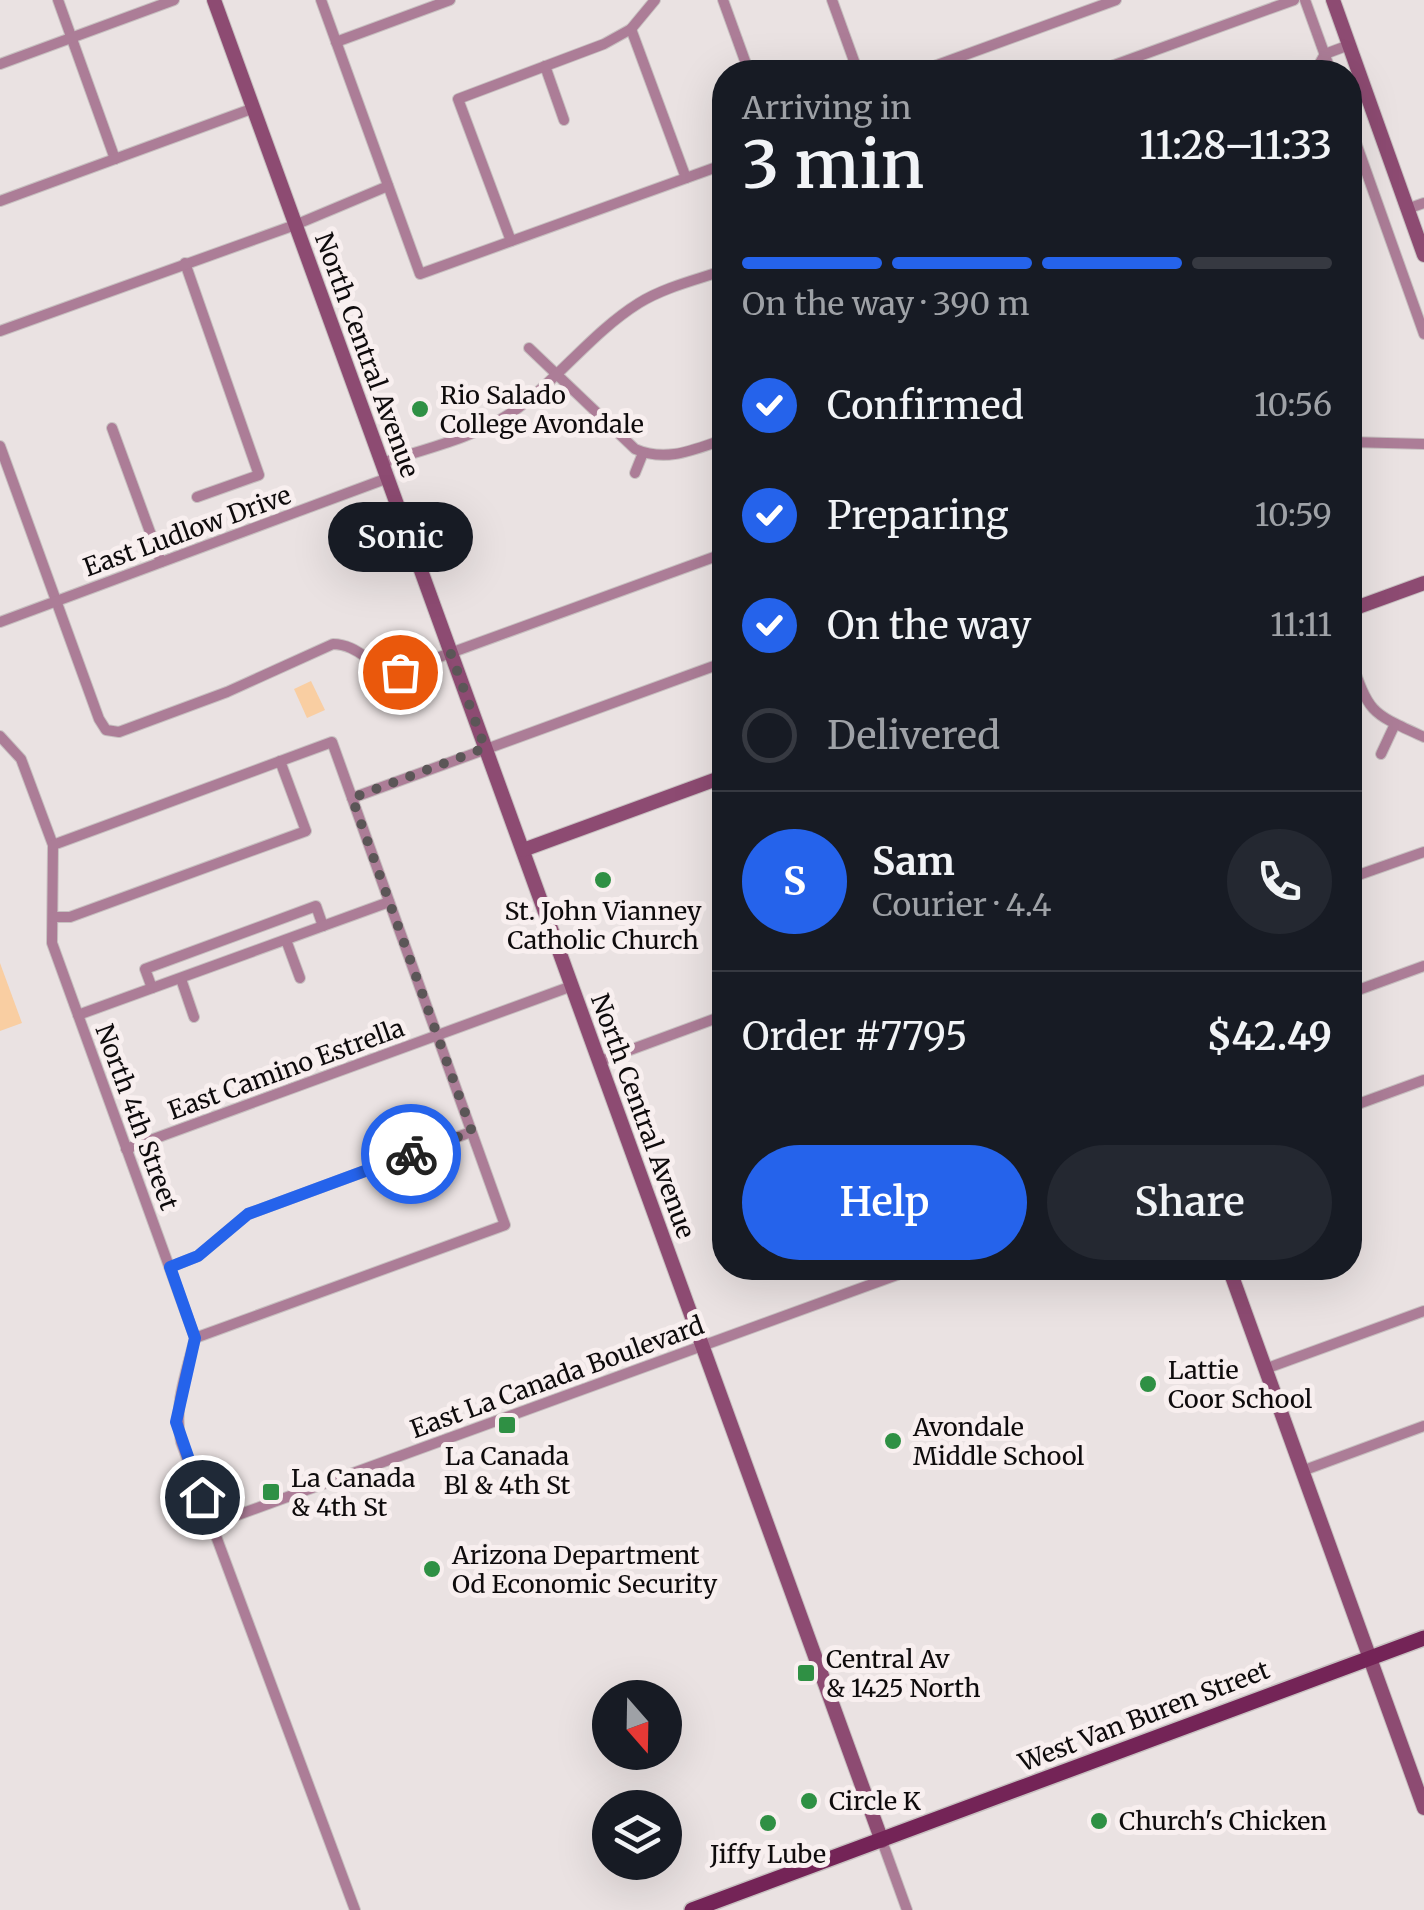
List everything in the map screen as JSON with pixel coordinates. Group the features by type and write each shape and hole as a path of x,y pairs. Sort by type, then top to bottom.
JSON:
{"main road":[{"name":"West Van Buren Street","path":"692,1910 1424,1638"}],"street":[{"path":"58,0 115,159"},
{"path":"0,64 174,0"},
{"name":"North Central Avenue","path":"214,0 907,1910"},
{"path":"321,0 420,274 712,169"},
{"path":"336,42 450,0"},
{"path":"510,242 458,99 631,30 655,0"},
{"path":"722,0 744,60"},
{"path":"832,0 854,60"},
{"path":"951,60 1116,0"},
{"path":"1128,60 1294,0"},
{"path":"1306,0 1327,60"},
{"path":"1333,0 1354,60"},
{"path":"631,30 686,178"},
{"path":"1322,60 1325,54 1349,45"},
{"path":"545,66 564,120"},
{"path":"1362,81 1424,254 1398,263"},
{"path":"0,201 254,108"},
{"path":"1362,160 1424,334"},
{"path":"0,332 296,225 388,186"},
{"path":"1408,209 1424,203"},
{"path":"185,264 259,475 198,498"},
{"name":"East Ludlow Drive","path":"0,622 385,471 501,419 615,320 648,298 712,275"},
{"path":"529,348 628,444 643,452 678,454 712,443"},
{"path":"112,428 160,562"},
{"path":"1362,442 1424,444"},
{"path":"0,446 99,720 106,730 119,732 227,692 333,644 350,645 393,672 712,558"},
{"path":"634,473 643,452"},
{"path":"1362,606 1424,583"},
{"path":"352,798 712,667"},
{"path":"1362,689 1368,704 1395,724 1424,737"},
{"path":"1381,754 1395,724"},
{"name":"North 4th Street","path":"0,736 22,758 53,845 52,942 195,1338"},
{"path":"53,845 332,742 505,1224 195,1338 176,1422 355,1910"},
{"path":"53,917 70,917 306,831 280,761"},
{"path":"522,850 712,781"},
{"path":"1362,874 1424,852"},
{"path":"78,1015 389,902"},
{"path":"152,988 144,968 316,906 323,926"},
{"path":"286,940 300,978"},
{"path":"1362,989 1424,966"},
{"path":"181,978 194,1017"},
{"name":"East Camino Estrella","path":"126,1149 572,986"},
{"path":"600,1061 712,1020"},
{"path":"1362,1103 1424,1080"},
{"path":"170,1267 198,1256 248,1214 472,1132"},
{"name":"East La Canada Boulevard","path":"213,1524 883,1280"},
{"path":"1233,1280 1424,1808"},
{"path":"1265,1369 1424,1311"},
{"path":"1302,1470 1424,1426"}],"shaded area":[{"path":"311,681 325,710 307,718 294,689"},
{"path":"0,963 22,1023 0,1031"}],"way so far":[{"path":"400,672 451,654 485,748 352,798 472,1132 411,1154"}],"place":[{"name":"Rio Salado College Avondale","path":"420,409"},
{"name":"Sonic","path":"400,672"},
{"name":"St. John Vianney Catholic Church","path":"603,880"},
{"name":"Lattie Coor School","path":"1148,1384"},
{"name":"La Canada Bl & 4th St","path":"507,1425"},
{"name":"Avondale Middle School","path":"893,1441"},
{"name":"La Canada & 4th St","path":"271,1492"},
{"name":"Arizona Department Od Economic Security","path":"432,1569"},
{"name":"Central Av & 1425 North","path":"806,1673"},
{"name":"Circle K","path":"809,1801"},
{"name":"Church's Chicken","path":"1099,1821"},
{"name":"Jiffy Lube","path":"768,1823"}],"route":[{"path":"202,1497 176,1422 195,1338 170,1267 198,1256 248,1214 411,1154"}]}
